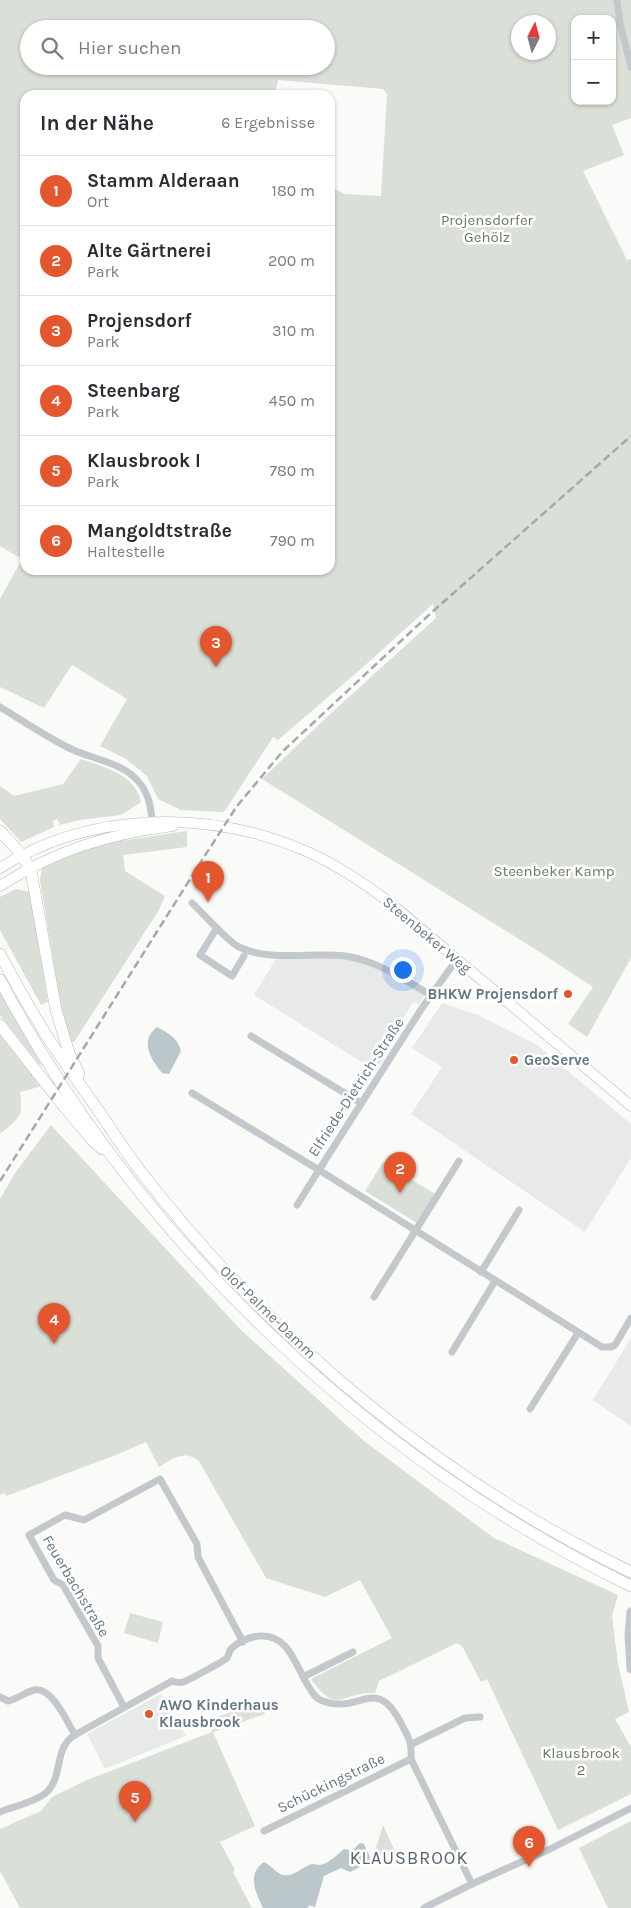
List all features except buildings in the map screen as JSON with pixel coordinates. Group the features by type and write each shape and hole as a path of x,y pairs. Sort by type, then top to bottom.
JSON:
{"highway":[{"path":"0,831 22,855 30,868 56,1010 70,1053 93,1102"},
{"name":"Olof-Palme-Damm","path":"0,954 52,1044 144,1175 216,1261 265,1312 353,1392 429,1450 474,1481 569,1540 631,1572"},
{"name":"Olof-Palme-Damm","path":"0,980 68,1093 118,1163 163,1220 209,1272 285,1348 345,1402 421,1460 502,1516 550,1544 631,1586"},
{"path":"0,1025 92,1140 118,1163"}],"main road":[{"name":"Steenbeker Weg","path":"0,886 30,868 87,843 153,825 173,822 232,828 258,834 300,848 331,863 388,902 631,1106"},
{"name":"Steenbeker Weg","path":"0,868 38,847 72,836 126,825 153,825"}],"street":[{"path":"617,0 620,23 631,67"},
{"path":"0,707 70,748 115,766 135,777 148,796 153,825"},
{"path":"192,903 238,946 258,952 339,955 369,962 431,995"},
{"path":"218,928 200,955 232,976 244,956"},
{"name":"Elfriede-Dietrich-Straße","path":"457,959 431,995 318,1170 602,1347 615,1345 631,1318"},
{"path":"251,1036 361,1103"},
{"path":"192,1093 318,1170 297,1205"},
{"path":"374,1297 459,1161"},
{"path":"481,1272 519,1210"},
{"path":"452,1352 495,1280"},
{"path":"530,1409 578,1333"},
{"name":"Feuerbachstraße","path":"124,1708 98,1658 98,1646 63,1585 54,1580 29,1534 65,1515 84,1520 160,1479 197,1544 198,1557 243,1642"},
{"path":"631,1612 629,1635 631,1669"},
{"path":"0,1812 39,1797 48,1791 57,1774 62,1748 75,1735 172,1681 183,1682 219,1662 226,1658 231,1648 256,1636 266,1636 284,1644 292,1655 302,1677 316,1697 326,1702 340,1704 370,1698 385,1701 394,1710 412,1744 411,1759 472,1884"},
{"path":"302,1677 353,1652"},
{"path":"0,1697 8,1701 32,1690 45,1691 52,1697 75,1735"},
{"path":"412,1744 465,1718 480,1718"},
{"name":"Schückingstraße","path":"264,1831 411,1759"},
{"path":"424,1908 550,1849 631,1808"}],"shaded area":[{"path":"279,954 338,957 369,964 425,994 419,1004 413,1003 380,1053 385,1057 376,1071 254,995"},
{"path":"442,1003 478,1015 537,1045 631,1124 631,1158 585,1232 411,1114 442,1067 412,1048"},
{"path":"157,1027 169,1034 180,1046 181,1051 169,1074 162,1073 154,1062 149,1050 149,1038"},
{"path":"631,1338 631,1426 593,1400"},
{"name":"AWO Kinderhaus Klausbrook","path":"161,1694 186,1736 105,1769 87,1734"},
{"path":"360,1843 364,1844 370,1857 368,1863 350,1872 341,1868 324,1876 315,1907 309,1905 308,1908 263,1908 255,1890 254,1878 255,1872 264,1862 281,1874 290,1875 310,1864 320,1865 326,1863 344,1849 352,1851"}],"green space":[{"path":"0,0 631,0 631,118 612,125 624,155 583,171 627,260 631,259 631,958 587,1037 568,1024 593,987 262,779 436,618 433,604 278,740 273,737 224,812 181,810 158,799 147,776 126,759 100,746 127,699 72,665 44,708 0,687 0,599 20,563 20,575 335,575 335,189 345,194 381,196 387,94 383,89 278,80 276,90 20,90 20,558 0,546"},
{"path":"81,759 109,769 126,778 138,792 141,802 121,815 79,820 60,825 57,819 53,821 54,827 21,842 0,819 0,786 14,796 63,784"},
{"path":"178,817 219,821 256,829 291,840 322,854 175,819"},
{"path":"187,831 187,847 123,855 125,871 165,896 159,910 74,1042 71,1042 61,1008 40,880 42,866 80,850 107,843"},
{"path":"325,855 384,893 446,942 408,912"},
{"path":"16,889 30,892 48,1002 41,1005 0,930 0,897"},
{"path":"0,991 42,1066 0,1015"},
{"path":"0,1035 42,1086 20,1092 21,1107 19,1116 0,1134"},
{"path":"51,1125 242,1331 364,1441 494,1538 618,1595 612,1616 618,1664 629,1712 615,1719 631,1747 631,1794 558,1830 487,1679 481,1682 462,1646 457,1643 379,1681 375,1693 354,1695 340,1700 328,1697 311,1679 392,1638 360,1580 325,1597 266,1578 200,1463 190,1456 180,1456 159,1467 146,1442 6,1496 5,1493 0,1495 0,1199 15,1173"},
{"path":"383,1162 435,1194 417,1223 365,1191"},
{"path":"130,1613 163,1622 158,1643 124,1633"},
{"path":"261,1702 265,1714 213,1732 255,1826 220,1842 252,1908 20,1908 0,1871 0,1829 41,1811 52,1797 87,1780 212,1732 208,1720"},
{"name":"Klausbrook 2","path":"631,1821 631,1908 608,1908 579,1848"},
{"path":"383,1825 396,1854 383,1859 376,1848"}],"railway":[{"path":"0,1181 237,806 283,751 431,613 631,436"}],"place":[{"name":"Projensdorf","path":"216,667"},
{"name":"Stamm Alderaan","path":"208,902"},
{"name":"BHKW Projensdorf","path":"568,994"},
{"name":"GeoServe","path":"514,1060"},
{"name":"Alte Gärtnerei","path":"400,1193"},
{"name":"Steenbarg","path":"54,1344"},
{"name":"AWO Kinderhaus Klausbrook","path":"149,1714"},
{"name":"Klausbrook I","path":"135,1822"},
{"name":"Mangoldtstraße","path":"529,1867"}],"district":[{"name":"KLAUSBROOK","path":"409,1858"}],"park label":[{"name":"Projensdorfer Gehölz","path":"487,228"},
{"name":"Steenbeker Kamp","path":"554,871"}]}
